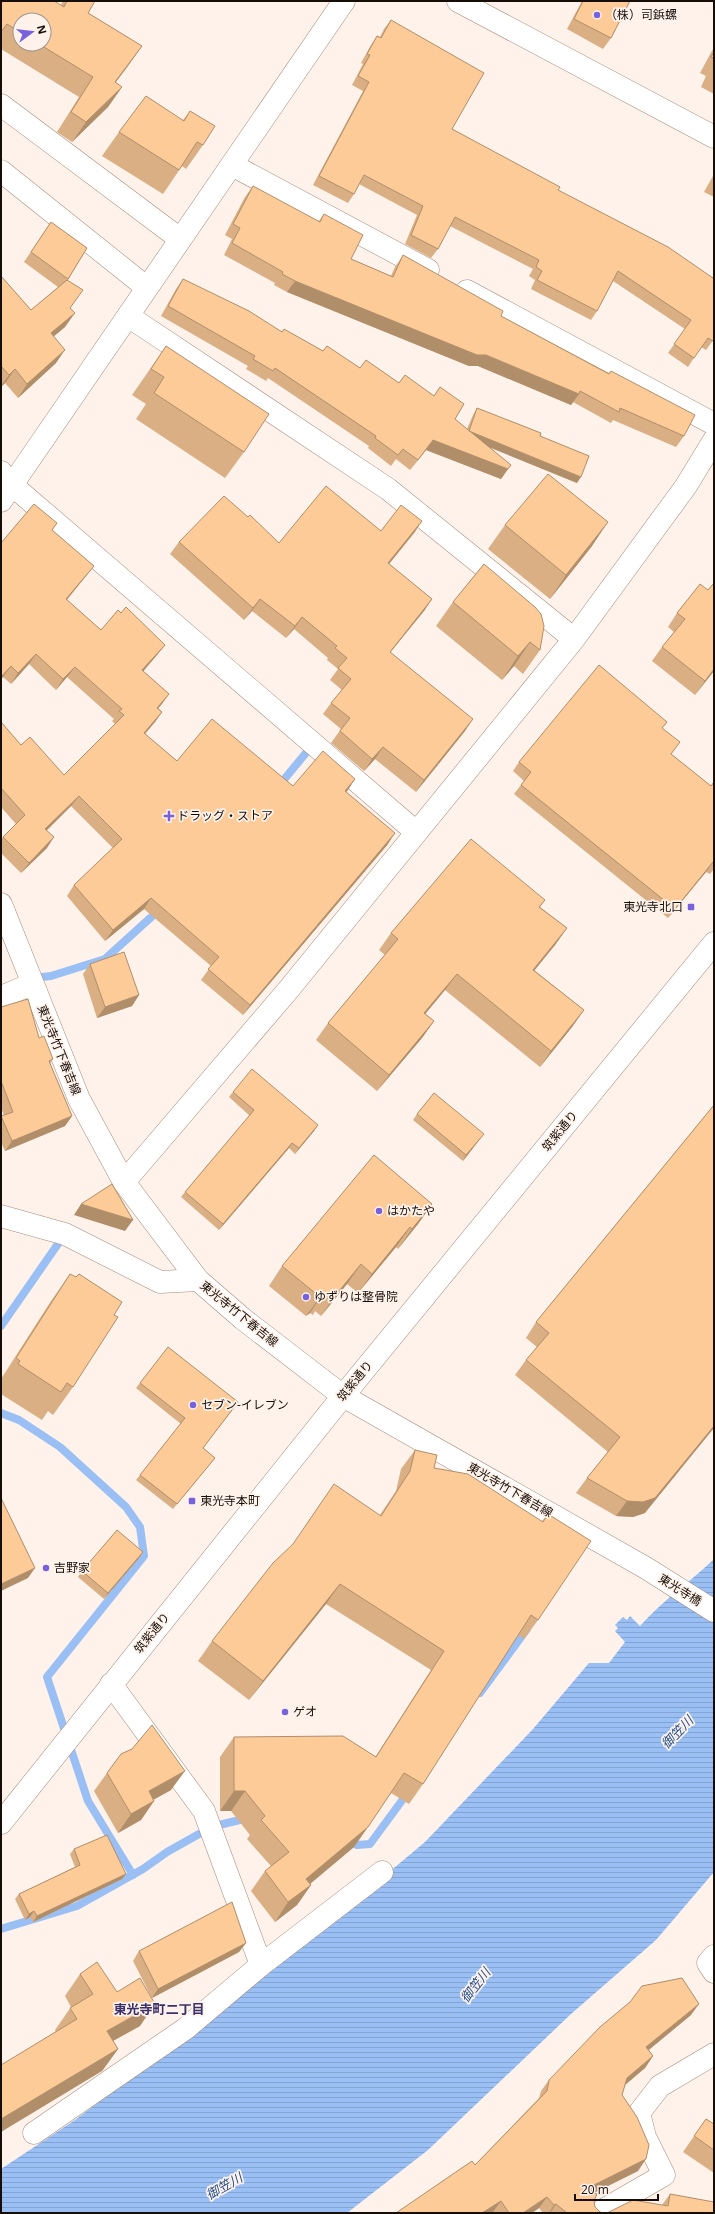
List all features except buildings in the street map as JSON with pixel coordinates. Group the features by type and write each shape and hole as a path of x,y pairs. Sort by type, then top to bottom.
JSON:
{"street":[{"path":"344,1 232,165 146,287 128,316 5,486 416,832"},
{"path":"458,1 714,136"},
{"path":"1,105 180,239"},
{"path":"232,165 714,424"},
{"path":"1,171 146,287"},
{"path":"128,316 388,489 574,639"},
{"path":"124,1182 289,989 574,639 686,486 714,440"},
{"name":"東光寺竹下春吉線","path":"1,904 79,1099 124,1182 198,1280 243,1319 343,1396 646,1568"},
{"name":"筑紫通り","path":"1,1823 343,1396 714,943"},
{"path":"1,997 32,984"},
{"path":"1,1216 65,1234 160,1282 198,1280"},
{"name":"東光寺橋","path":"646,1568 714,1611"},
{"path":"111,1684 204,1811 261,1965"},
{"path":"34,2133 185,2029 261,1965 382,1872"},
{"path":"714,1956 708,1963 714,1972"},
{"path":"598,2213 664,2175 645,2137 639,2114 660,2086 714,2054"}],"water":[{"name":"御笠川","path":"714,1559 714,1872 656,1940 571,2014 428,2150 347,2213 1,2213 1,2169 75,2120 260,1980 425,1842 533,1729 589,1663 609,1663 625,1642 615,1631 618,1628 615,1625 623,1617 627,1620 630,1616 640,1626 658,1608"}],"waterway":[{"path":"277,788 310,748"},
{"path":"33,978 51,976 105,959 159,910"},
{"path":"1,1326 60,1241 54,1236"},
{"path":"1,1413 19,1420 60,1447 126,1507 140,1527 144,1556 47,1677 88,1801 133,1875"},
{"path":"480,1693 527,1629"},
{"path":"347,1839 357,1845 370,1844 409,1791"},
{"path":"1,1929 77,1906 143,1869 167,1852 199,1834 219,1825 248,1818"}],"place":[{"name":"（株）司鋲螺","path":"597,15"},
{"name":"ドラッグ・ストア","path":"169,816"},
{"name":"東光寺北口","path":"691,907"},
{"name":"はかたや","path":"379,1211"},
{"name":"ゆずりは整骨院","path":"306,1297"},
{"name":"セブン-イレブン","path":"193,1405"},
{"name":"東光寺本町","path":"192,1501"},
{"name":"吉野家","path":"46,1568"},
{"name":"ゲオ","path":"285,1712"}],"district":[{"name":"東光寺町二丁目","path":"159,2009"}]}
